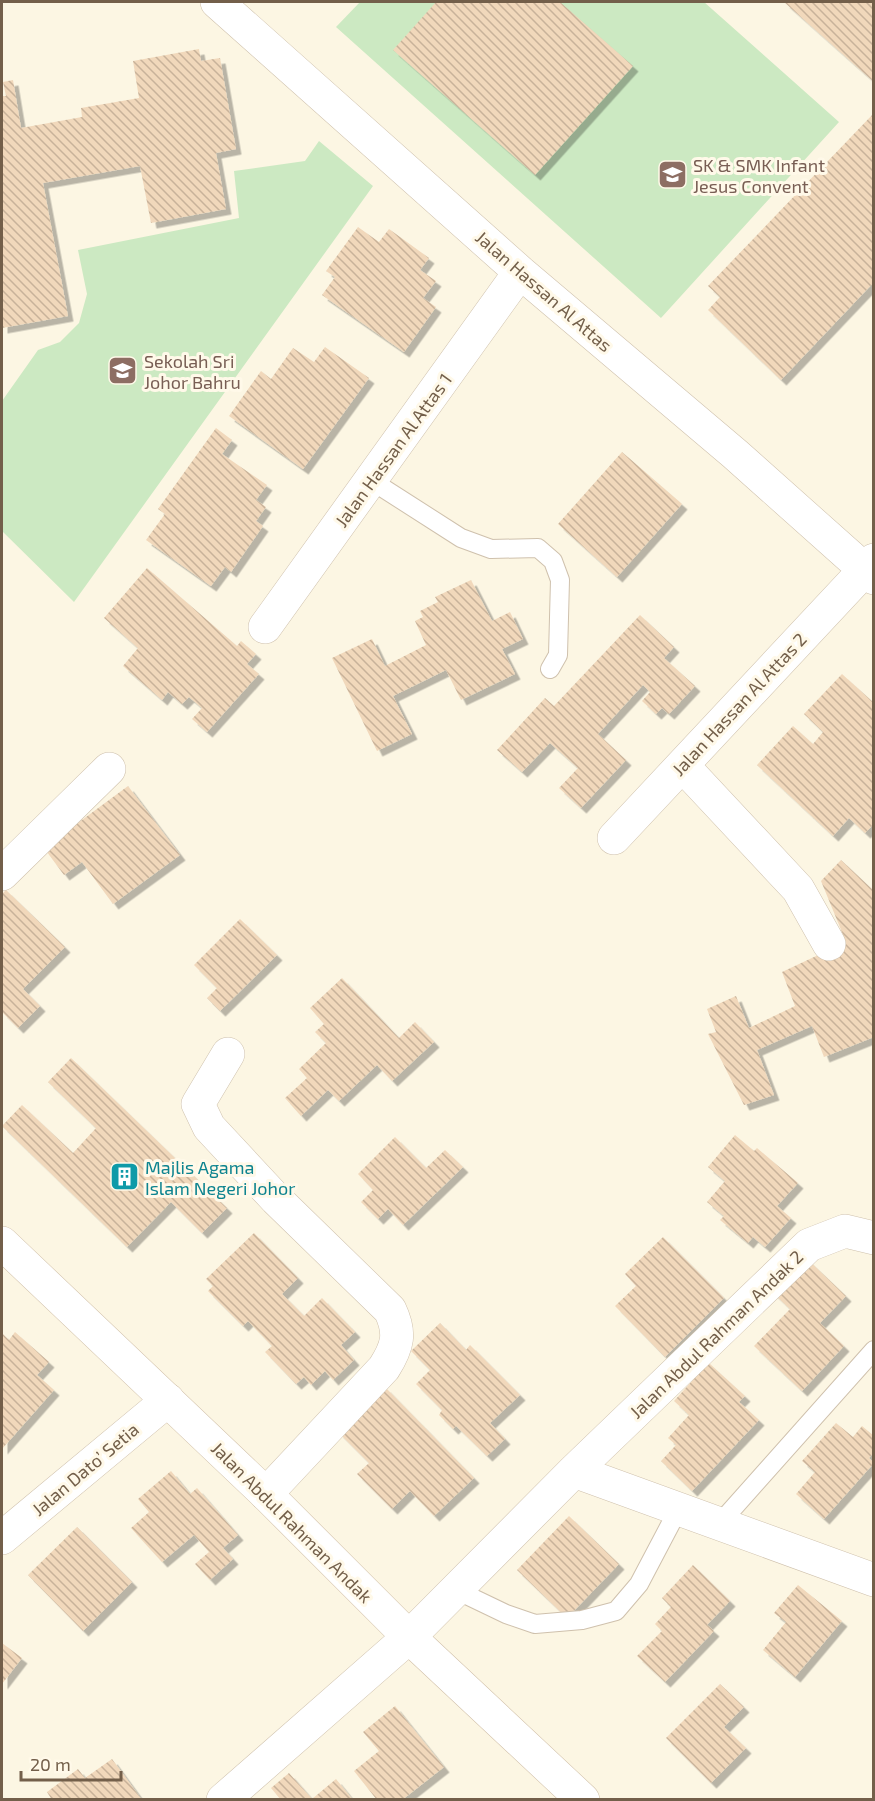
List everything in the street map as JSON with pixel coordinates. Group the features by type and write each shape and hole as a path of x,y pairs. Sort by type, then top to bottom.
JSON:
{"street":[{"name":"Jalan Hassan Al Attas","path":"217,2 520,272 870,569"},
{"name":"Jalan Hassan Al Attas 1","path":"265,627 520,272"},
{"name":"Jalan Hassan Al Attas 2","path":"614,838 870,569"},
{"path":"683,766 798,890 829,944"},
{"path":"2,874 109,769"},
{"path":"228,1054 198,1104 209,1127 276,1199 390,1310 397,1325 394,1351 384,1368 266,1494"},
{"name":"Jalan Abdul Rahman Andak 2","path":"224,1800 408,1637 574,1471 809,1245 845,1231 873,1238"},
{"name":"Jalan Abdul Rahman Andak","path":"2,1243 266,1494 408,1637 583,1800"},
{"name":"Jalan Dato’ Setia","path":"2,1538 168,1400"},
{"path":"574,1471 873,1580"}],"lane":[{"path":"372,481 461,538 491,549 538,548 553,561 560,580 558,655 550,669"},
{"path":"720,1523 873,1350"},
{"path":"456,1590 506,1614 535,1624 582,1620 616,1611 639,1584 679,1508"}],"green space":[{"path":"360,2 704,2 839,122 661,318 336,27"},
{"path":"319,141 373,186 74,602 2,531 2,401 38,350 60,342 79,323 87,294 78,250 239,218 234,171 305,161"}],"building":[{"path":"436,2 560,2 633,66 535,175 393,50"},
{"path":"784,2 874,2 874,82"},
{"path":"199,49 201,61 220,58 236,149 216,153 226,209 151,223 140,166 43,183 68,316 2,328 2,96 6,96 3,82 13,80 21,128 82,117 81,108 139,98 133,61"},
{"path":"874,113 874,282 781,380 708,310 720,297 708,286"},
{"path":"358,227 379,242 389,229 429,258 420,270 436,281 423,298 436,307 404,352 322,295 335,277 326,271"},
{"path":"325,347 369,378 303,469 229,416 261,371 271,379 293,348 314,362"},
{"path":"216,428 232,440 222,454 267,485 256,500 266,507 256,521 263,526 231,572 225,567 211,586 146,540 165,514 158,509"},
{"path":"622,452 682,504 617,577 558,524"},
{"path":"147,568 237,646 241,641 256,654 247,664 259,674 207,732 192,719 202,708 189,697 182,704 168,692 162,700 123,666 138,648 104,618"},
{"path":"471,580 492,621 510,612 523,639 502,649 515,674 461,700 446,670 393,696 412,734 377,751 332,658 372,639 385,666 426,645 415,621 423,617 420,611 438,602 435,597"},
{"path":"640,615 674,647 664,658 695,686 669,714 662,708 656,714 642,701 650,692 643,685 598,734 626,760 581,808 559,788 578,768 550,743 522,772 497,750 545,698 554,706"},
{"path":"842,674 874,703 874,824 865,833 849,818 833,836 757,765 793,726 813,744 823,732 804,714"},
{"path":"128,786 180,855 113,904 82,862 64,875 44,848"},
{"path":"841,860 874,891 874,1037 824,1057 812,1026 757,1050 774,1095 744,1105 708,1034 716,1032 707,1009 736,996 749,1028 795,1006 782,972 846,942 821,881"},
{"path":"6,890 65,947 23,989 40,1006 18,1028 2,1012 2,894"},
{"path":"240,919 277,955 220,1011 207,998 217,988 194,965"},
{"path":"342,978 399,1038 415,1022 434,1042 392,1081 377,1065 339,1101 328,1090 301,1116 285,1098 307,1078 299,1069 326,1043 315,1032 324,1024 310,1008"},
{"name":"Majlis Agama Islam Negeri Johor","path":"71,1058 227,1208 202,1233 171,1202 127,1247 2,1126 22,1105 73,1153 96,1128 48,1082"},
{"path":"735,1135 754,1151 757,1148 798,1183 777,1206 791,1218 765,1247 753,1237 748,1243 720,1220 724,1216 707,1202 725,1181 708,1167"},
{"path":"395,1137 426,1168 445,1150 463,1167 403,1225 388,1209 378,1219 361,1202 373,1190 358,1174"},
{"path":"254,1233 298,1278 282,1294 304,1316 322,1298 355,1332 341,1345 354,1360 333,1380 325,1371 311,1385 304,1377 296,1384 265,1352 272,1346 248,1321 243,1326 208,1291 213,1286 206,1279"},
{"path":"663,1237 724,1298 665,1357 615,1306 636,1286 625,1274"},
{"path":"805,1257 846,1296 820,1323 844,1346 802,1391 754,1346 790,1309 772,1292"},
{"path":"440,1323 466,1350 470,1345 520,1395 490,1423 505,1439 487,1456 456,1426 453,1429 439,1415 442,1410 416,1384 430,1370 411,1351"},
{"path":"15,1332 49,1362 37,1375 54,1390 2,1449 2,1333 9,1340"},
{"path":"700,1355 745,1396 739,1402 759,1420 692,1491 661,1461 676,1445 668,1438 689,1415 674,1401 693,1380 685,1371"},
{"path":"385,1387 474,1478 434,1516 410,1491 392,1509 357,1474 369,1463 338,1432"},
{"path":"836,1423 853,1437 862,1426 874,1436 874,1452 869,1458 874,1463 824,1519 796,1494 815,1472 802,1461"},
{"path":"171,1471 190,1494 197,1488 238,1535 223,1548 233,1559 210,1580 195,1564 209,1552 194,1535 162,1562 131,1528 149,1512 138,1499"},
{"path":"569,1516 619,1564 567,1618 517,1570"},
{"path":"77,1527 132,1582 83,1631 28,1575"},
{"path":"693,1565 730,1601 707,1625 714,1631 665,1682 637,1656 662,1631 655,1624 671,1607 662,1598"},
{"path":"798,1585 842,1621 795,1677 763,1650 786,1622 774,1613"},
{"path":"2,1643 22,1658 2,1684"},
{"path":"720,1684 744,1707 724,1727 746,1748 711,1783 666,1738"},
{"path":"395,1706 444,1767 402,1800 377,1800 354,1771 379,1751 363,1732"},
{"path":"112,1759 142,1800 52,1800 47,1792 78,1769 85,1778"},
{"path":"289,1773 312,1799 336,1779 353,1800 281,1800 271,1788"}],"place":[{"name":"SK & SMK Infant Jesus Convent","path":"672,175"},
{"name":"Sekolah Sri Johor Bahru","path":"123,371"},
{"name":"Majlis Agama Islam Negeri Johor","path":"124,1177"}]}
